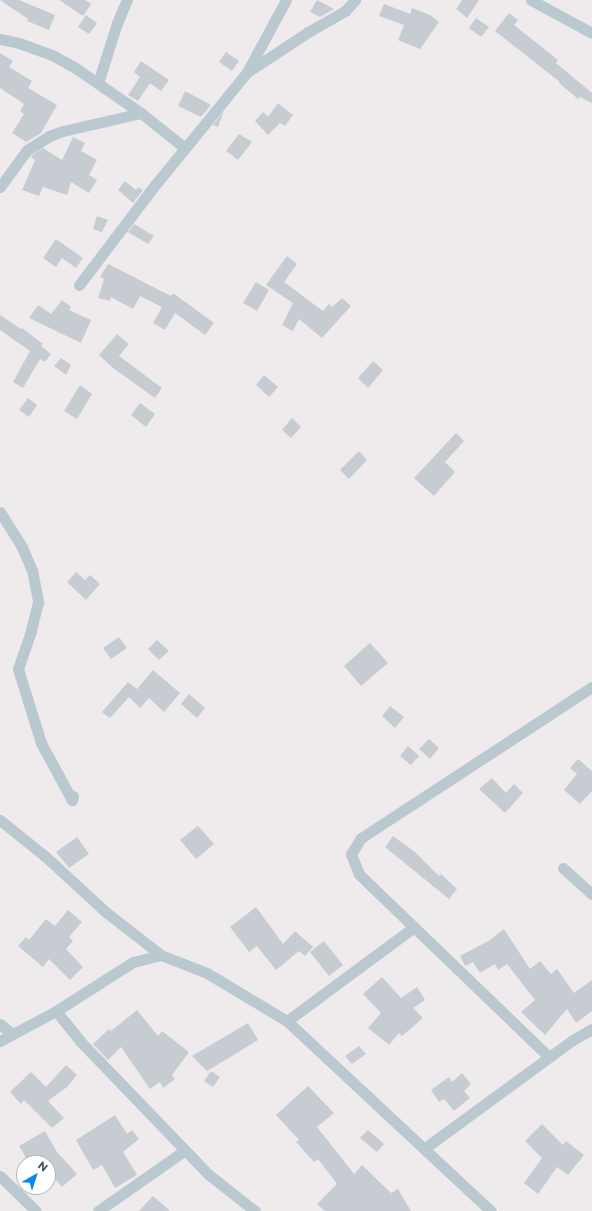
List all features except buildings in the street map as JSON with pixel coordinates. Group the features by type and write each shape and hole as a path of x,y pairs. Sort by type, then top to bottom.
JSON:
{"street":[{"path":"98,83 127,0"},
{"path":"79,285 185,148 247,72 286,0"},
{"path":"247,72 308,32 344,11 356,0"},
{"path":"531,0 592,33"},
{"path":"0,39 19,43 54,56 98,83 141,113 185,148"},
{"path":"0,187 21,156 37,142 63,131 141,113"},
{"path":"0,512 22,548 32,570 38,602 31,631 18,669 41,743 72,800 73,796"},
{"path":"549,1057 359,874 351,854 361,838 592,686"},
{"path":"0,820 46,857 108,913 161,955 207,973 287,1021 491,1211"},
{"path":"563,868 592,894"},
{"path":"287,1021 414,927"},
{"path":"0,1041 56,1011 133,962 161,955"},
{"path":"56,1011 80,1041 208,1174 255,1211"},
{"path":"0,1024 12,1034"},
{"path":"425,1148 549,1057 592,1029"},
{"path":"98,1211 185,1150"},
{"path":"0,1176 36,1211"}]}
